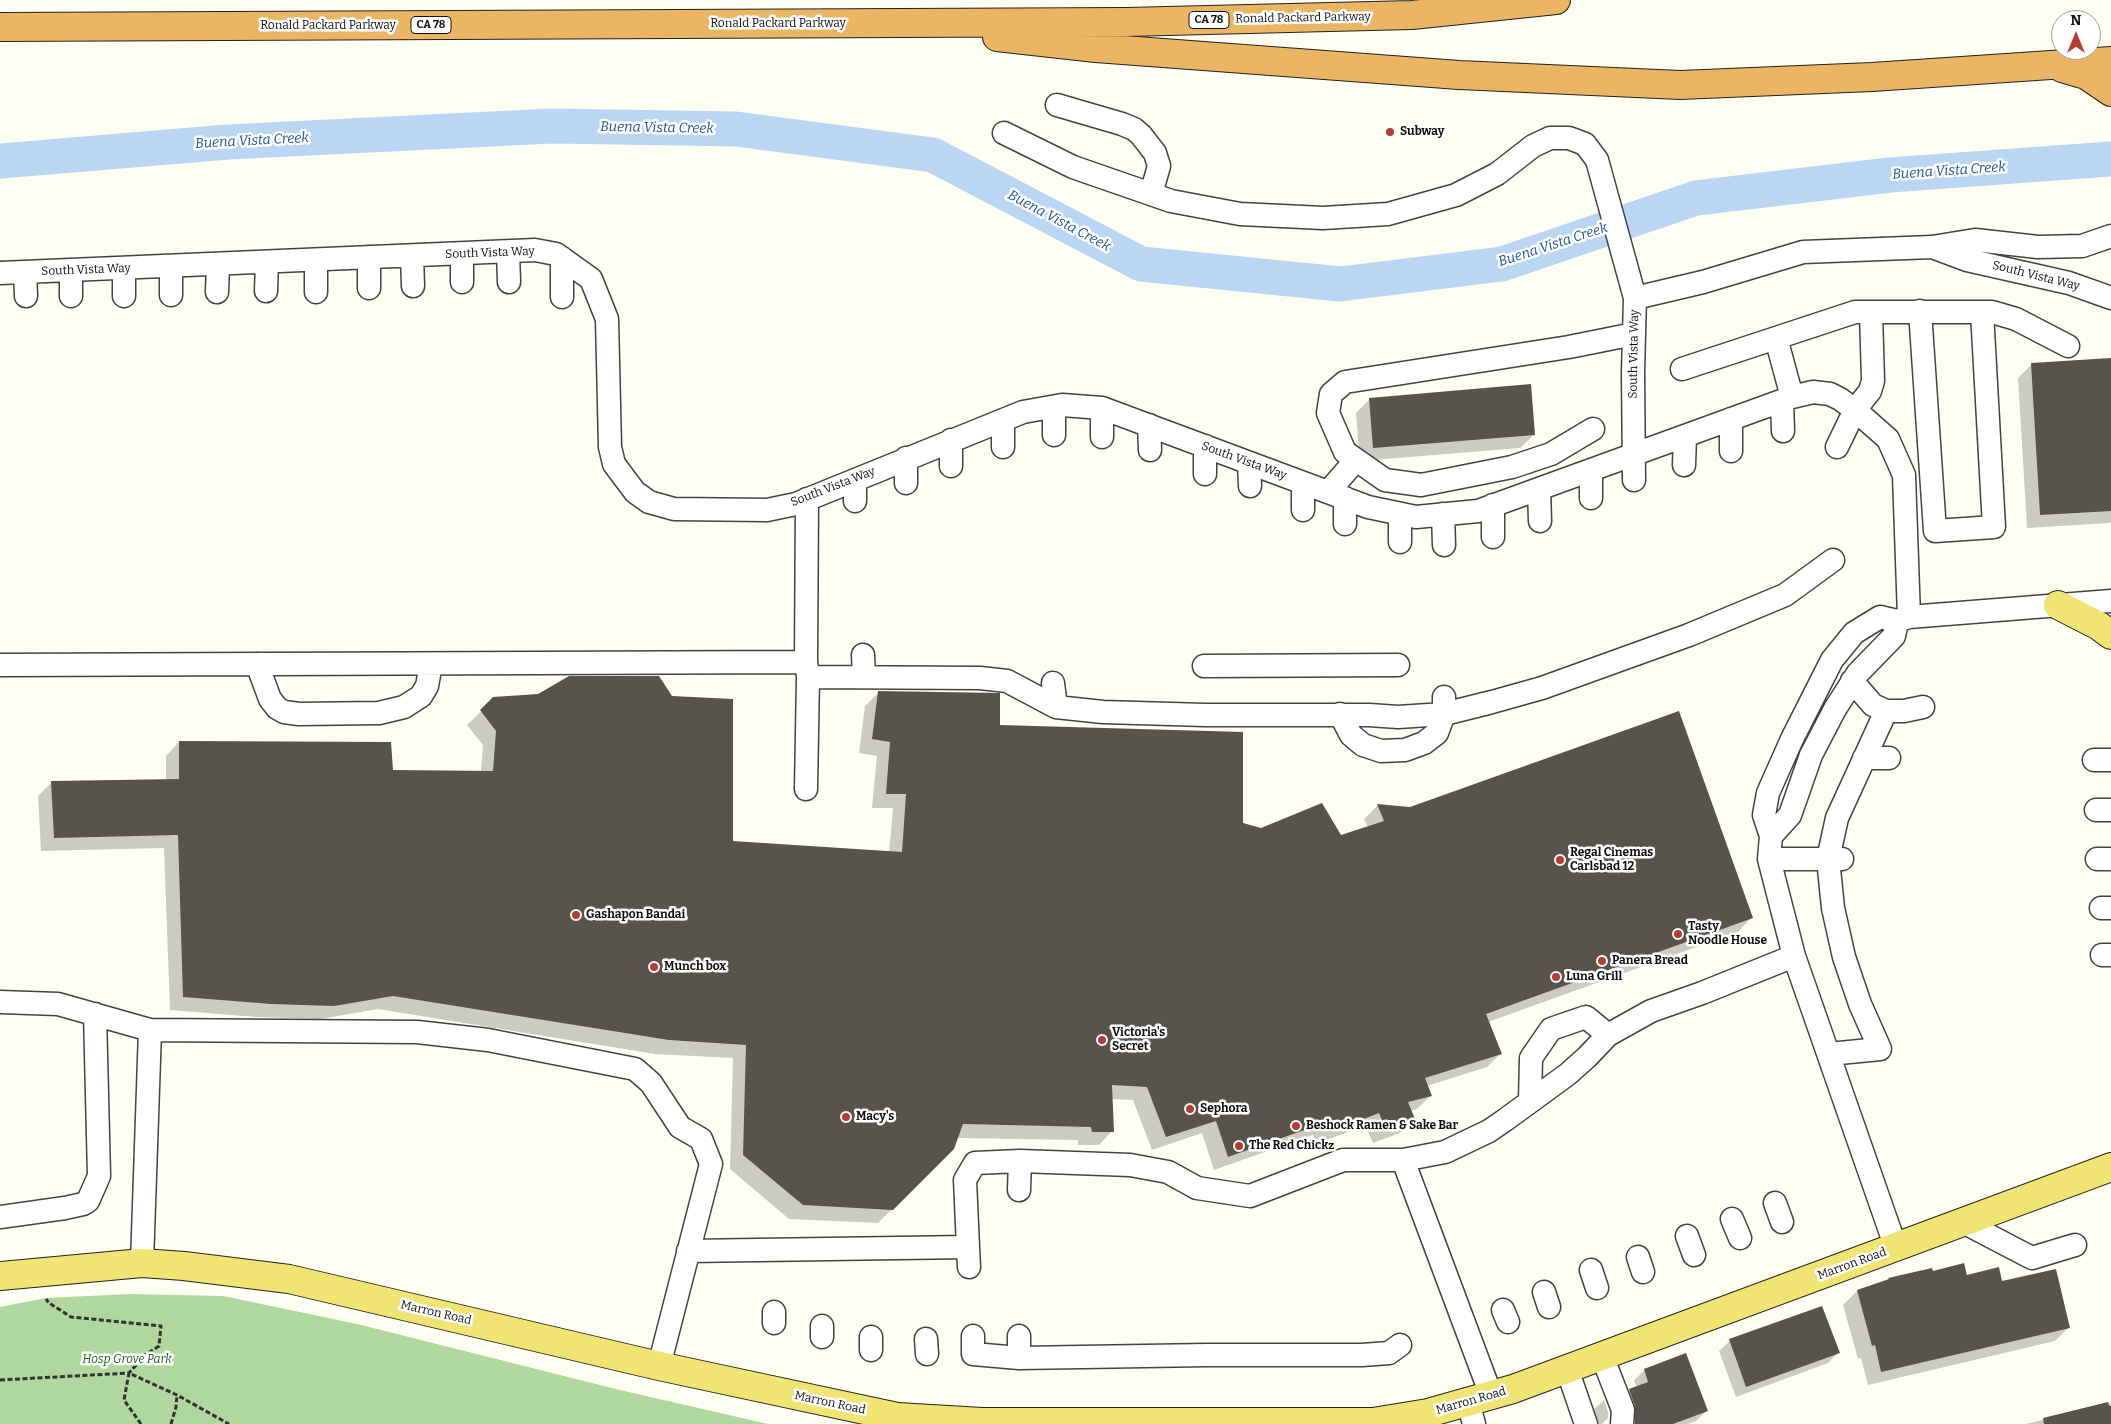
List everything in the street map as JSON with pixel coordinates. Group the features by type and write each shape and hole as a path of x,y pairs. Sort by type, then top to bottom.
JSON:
{"highway":[{"name":"Ronald Packard Parkway","path":"0,27 1116,22 1412,15 1556,0"},
{"path":"861,23 1096,48 1572,82 1680,85 1852,78 2111,61"},
{"path":"2053,66 2086,75 2111,92"}],"main road":[{"path":"2058,605 2099,626 2111,635"},
{"name":"Marron Road","path":"0,1276 142,1263 289,1278 659,1366 897,1417 982,1422 1372,1422 1478,1407 1567,1369 2111,1167"}],"street":[{"path":"1056,105 1134,128 1155,153 1159,166 1151,194"},
{"name":"South Vista Way","path":"0,273 535,250 556,254 591,279 607,319 610,447 614,464 634,492 649,502 674,508 767,510 796,504 807,499 855,490 906,458 1023,412 1062,405 1102,408 1368,507 1408,516 1478,511 1633,454 1635,298 1597,160 1585,144 1569,138 1550,138 1533,146 1497,174 1456,195 1388,214 1323,218 1240,214 1171,201 1073,167 1004,133"},
{"name":"South Vista Way","path":"1635,298 1703,282 1803,252 1932,247 1975,240 2038,246 2082,246 2111,236"},
{"name":"South Vista Way","path":"1932,247 1968,260 2069,283 2111,298"},
{"path":"508,252 508,282"},
{"path":"462,254 462,282"},
{"path":"412,256 412,286"},
{"path":"369,258 369,288"},
{"path":"562,258 562,297"},
{"path":"316,260 316,292"},
{"path":"266,291 267,262"},
{"path":"217,292 218,264"},
{"path":"171,266 171,294"},
{"path":"124,268 124,296"},
{"path":"70,270 71,296"},
{"path":"25,272 26,296"},
{"path":"1920,311 1935,531 1994,527 1982,312"},
{"path":"1682,369 1855,312 1992,312 2016,319 2068,346"},
{"path":"1837,447 1855,410 1870,391 1873,381 1871,312"},
{"path":"1593,429 1551,454 1512,467 1421,485 1385,480 1345,452 1328,413 1331,394 1346,382 1500,356 1569,347 1634,334"},
{"path":"1776,338 1787,399 1783,431"},
{"path":"1634,480 1633,454 1787,399 1813,392 1830,394 1855,410 1888,439 1904,475 1903,619 1894,636 1852,681 1811,755 1790,815 1771,836"},
{"path":"1054,407 1054,435"},
{"path":"1102,408 1102,437"},
{"path":"1731,419 1731,450"},
{"path":"1003,420 1003,447"},
{"path":"1150,425 1150,450"},
{"path":"1684,436 1684,465"},
{"path":"951,440 951,466"},
{"path":"1204,474 1205,446"},
{"path":"1540,521 1548,485 1551,454"},
{"path":"906,458 906,483"},
{"path":"1345,524 1336,495 1356,460"},
{"path":"1249,463 1250,486"},
{"path":"1591,470 1591,498"},
{"path":"1303,483 1303,510"},
{"path":"1400,542 1421,485"},
{"path":"806,789 807,499"},
{"path":"1493,505 1493,537"},
{"path":"1443,514 1444,545"},
{"path":"0,665 30,658 74,657 215,657 262,660 319,656 421,659 465,656 756,655 807,669 864,677 908,668 956,668 1007,673 1056,707 1104,703 1153,704 1340,714 1398,708 1444,706 1542,679 1785,588 1833,560"},
{"path":"1896,1248 1794,956 1769,859 1771,836 1764,815 1768,794 1792,739 1832,660 1854,633 1880,616 1903,619 2111,601"},
{"path":"863,655 864,677"},
{"path":"1204,666 1248,660 1298,658 1345,659 1398,665"},
{"path":"262,660 270,699 277,708 284,712 299,714 379,713 404,707 421,696 427,686 421,659"},
{"path":"1852,681 1873,706 1886,711 1904,711 1923,707"},
{"path":"1053,683 1056,707"},
{"path":"1340,714 1351,735 1362,745 1381,751 1405,750 1424,743 1437,733 1444,706"},
{"path":"1829,1054 1880,1049 1869,1003 1853,956 1840,907 1836,859 1837,818 1852,808 1864,758 1886,711"},
{"path":"1864,758 1889,758"},
{"path":"1769,859 1836,859"},
{"path":"688,1251 725,1260 772,1257 969,1257 965,1180 975,1163 1020,1161 1069,1172 1130,1165 1168,1172 1198,1188 1250,1196 1343,1160 1403,1160 1446,1152 1489,1131 1568,1074 1608,1034 1652,1011 1794,956"},
{"path":"0,1002 45,1013 58,1004 150,1030 418,1032 488,1040 634,1069 651,1082 680,1127 701,1139 711,1164 659,1366"},
{"path":"0,1217 46,1202 83,1204 88,1201 99,1176 95,1014"},
{"path":"1530,1101 1531,1058 1551,1029 1586,1017 1608,1034"},
{"path":"142,1263 150,1030"},
{"path":"1403,1160 1478,1407"},
{"path":"1019,1190 1020,1161"},
{"path":"1963,1222 2032,1258 2075,1245"},
{"path":"973,1345 1069,1348 1204,1345 1254,1348 1359,1346 1389,1353 1400,1345"},
{"path":"1602,1356 1623,1410 1622,1424"},
{"path":"1567,1369 1586,1424"}],"path":[{"path":"46,1298 49,1303 71,1317 161,1326 159,1346 144,1355 128,1373 124,1400 141,1424"},
{"path":"0,1380 128,1373 177,1395 229,1424"},
{"path":"171,1424 177,1395"}],"green space":[{"name":"Hosp Grove Park","path":"130,1294 223,1296 357,1324 620,1390 768,1424 0,1424 0,1307 46,1298"}],"building":[{"path":"2111,358 2111,511 2040,515 2031,363"},
{"path":"1531,384 1535,435 1373,448 1369,398"},
{"path":"569,676 659,676 672,696 733,699 733,841 902,852 906,794 886,794 890,742 872,739 878,691 1000,693 1000,725 1243,732 1243,823 1261,828 1322,803 1341,835 1384,821 1377,804 1410,807 1679,711 1753,918 1486,1014 1502,1054 1425,1078 1432,1096 1408,1102 1415,1119 1386,1130 1379,1113 1330,1132 1327,1122 1228,1157 1216,1121 1166,1137 1147,1087 1112,1085 1114,1132 1092,1132 1091,1127 963,1124 954,1149 893,1210 803,1205 743,1155 746,1045 669,1040 393,996 334,1006 271,1004 183,997 178,835 54,838 51,781 179,779 179,741 391,742 393,770 493,771 496,731 480,710 493,697 538,694"},
{"path":"1964,1263 1967,1275 1999,1267 2002,1281 2056,1269 2070,1328 1881,1372 1875,1345 1872,1346 1857,1290 1888,1278 1932,1268 1933,1271"},
{"path":"1822,1306 1840,1353 1746,1387 1729,1339"},
{"path":"1686,1353 1708,1411 1673,1424 1635,1424 1635,1406 1629,1389 1648,1382 1644,1369"},
{"path":"2108,1402 2109,1406 2111,1406 2111,1424 2044,1424 2043,1418"}],"waterway":[{"name":"Buena Vista Creek","path":"0,161 228,142 552,126 736,129 933,155 1141,264 1340,284 1502,264 1696,198 1890,175 2111,159"}],"place":[{"name":"Subway","path":"1390,132"},
{"name":"Regal Cinemas Carlsbad 12","path":"1560,860"},
{"name":"Gashapon Bandai","path":"576,915"},
{"name":"Tasty Noodle House","path":"1678,934"},
{"name":"Panera Bread","path":"1602,961"},
{"name":"Munch box","path":"654,967"},
{"name":"Luna Grill","path":"1556,977"},
{"name":"Victoria's Secret","path":"1102,1040"},
{"name":"Sephora","path":"1190,1109"},
{"name":"Macy's","path":"846,1117"},
{"name":"Beshock Ramen & Sake Bar","path":"1296,1126"},
{"name":"The Red Chickz","path":"1239,1146"}]}
